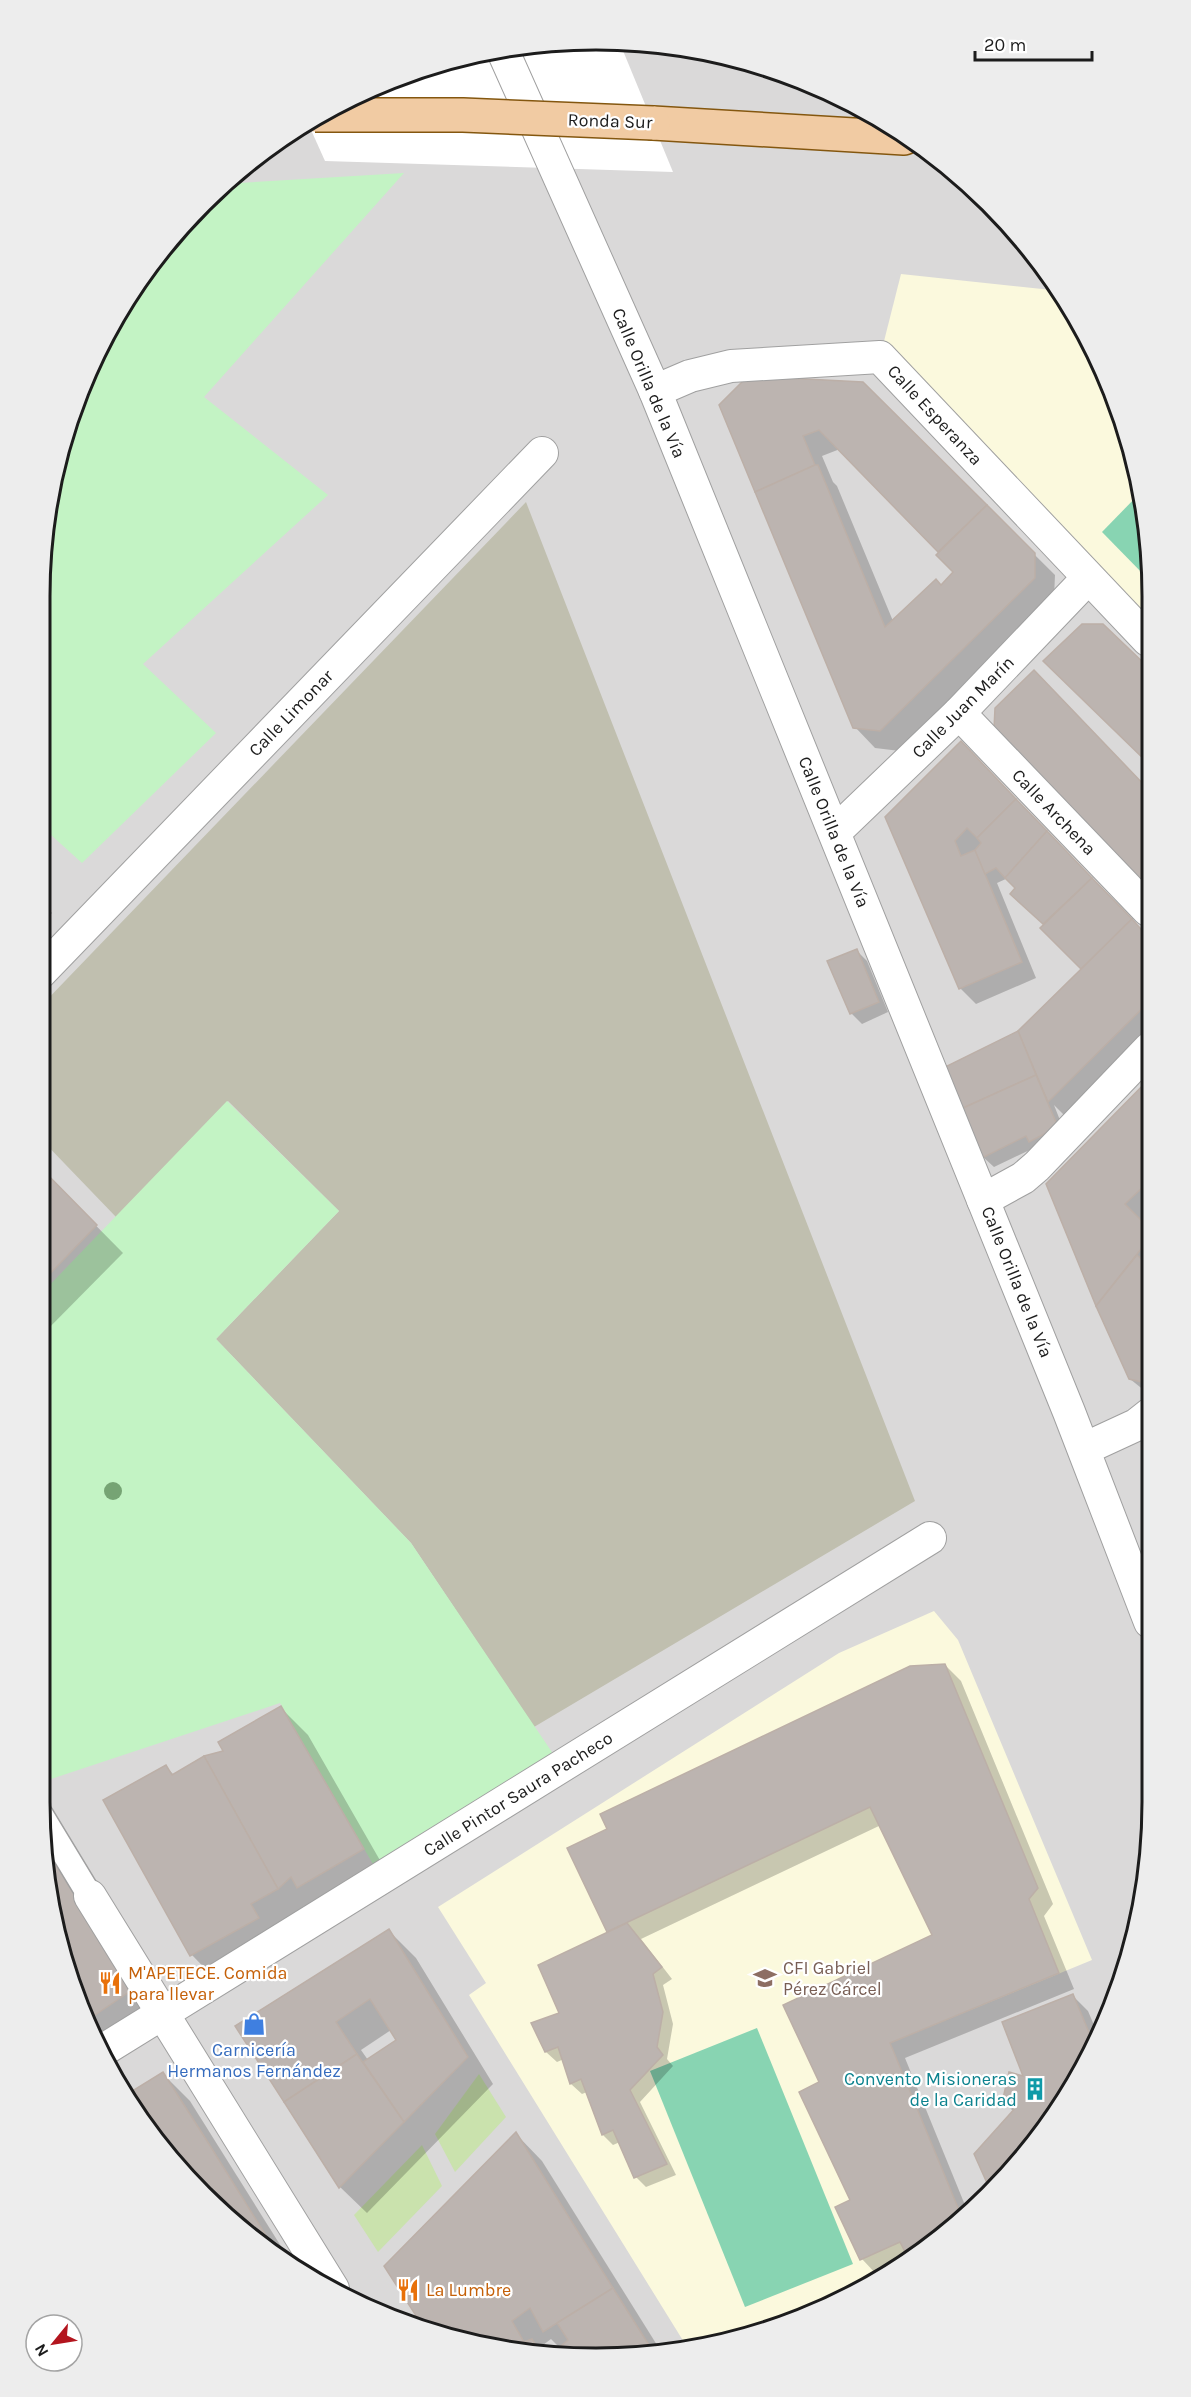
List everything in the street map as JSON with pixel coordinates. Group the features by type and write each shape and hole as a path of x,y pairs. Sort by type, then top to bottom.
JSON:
{"main road":[{"name":"Ronda Sur","path":"338,115 463,115 653,123 891,137"}],"street":[{"name":"Calle Orilla de la Vía","path":"506,57 654,391 1084,1449 1142,1601"},
{"name":"Calle Esperanza","path":"654,391 690,376 731,366 880,357 1142,634"},
{"name":"Calle Limonar","path":"50,963 542,453"},
{"name":"Calle Juan Marín","path":"835,832 959,713 1088,578"},
{"name":"Calle Archena","path":"959,713 1142,904"},
{"path":"983,1200 1023,1178 1037,1166 1142,1056"},
{"path":"1084,1449 1142,1420"},
{"name":"Calle Pintor Saura Pacheco","path":"108,2047 930,1538"},
{"path":"51,1831 324,2275"}],"shaded area":[{"path":"596,50 667,54 702,60 771,78 804,91 868,123 928,162 982,209 1029,263 1068,323 1100,387 1123,454 1137,524 1142,596 1142,1802 1137,1873 1131,1908 1113,1977 1100,2010 1085,2043 1049,2105 1006,2162 982,2188 928,2235 868,2274 837,2291 771,2319 702,2337 667,2343 596,2348 524,2343 454,2329 420,2319 354,2291 322,2274 263,2235 209,2188 162,2134 142,2105 106,2043 91,2010 68,1943 54,1873 51,1837 50,596 54,524 60,489 78,420 91,387 123,322 142,292 162,263 209,209 263,162 292,142 354,106 387,91 420,78 489,60 524,54"},
{"path":"901,274 1047,290 1085,354 1113,420 1123,454 1137,524 1142,634 880,357"},
{"path":"526,502 915,1501 534,1727 411,1543 216,1339 339,1211 228,1101 116,1217 50,1148 50,997"},
{"name":"CFI Gabriel Pérez Cárcel","path":"934,1611 958,1640 1092,1960 890,2043 959,2209 899,2255 837,2291 771,2319 683,2340 469,1995 486,1983 438,1907 839,1653"}],"green space":[{"path":"404,173 204,397 328,495 143,664 216,733 82,863 50,834 51,560 60,489 78,420 106,354 123,322 162,263 185,235 237,183"},
{"path":"1133,500 1141,571 1102,532"},
{"path":"227,1101 339,1211 216,1339 411,1543 562,1767 381,1878 280,1703 50,1779 50,1285"},
{"path":"757,2028 853,2264 745,2307 650,2071"},
{"path":"479,2074 506,2117 455,2172 435,2134"},
{"path":"422,2145 442,2186 378,2252 354,2215"}],"pier":[{"path":"560,51 623,51 673,172 325,161 311,130 354,106 420,78 454,68 524,54"}],"building":[{"path":"748,376 863,382 987,505 938,552 819,430 803,436 815,465 755,492 719,405"},
{"path":"818,465 885,627 936,579 941,585 953,572 936,555 987,505 1035,553 1035,578 880,731 853,728 755,492"},
{"path":"1082,624 1103,624 1142,661 1142,757 1043,661"},
{"path":"1034,670 1142,783 1142,882 994,729 995,708"},
{"path":"961,741 1016,799 977,838 967,828 955,841 961,856 975,850 1022,962 959,989 885,817"},
{"path":"1016,799 1047,831 1005,878 996,868 985,874 975,850 981,843 977,838"},
{"path":"1047,831 1092,878 1043,924 1010,894 1015,888 1005,878"},
{"path":"1092,878 1132,919 1081,969 1040,928"},
{"path":"1132,919 1142,930 1142,1009 1048,1102 1018,1031"},
{"path":"857,949 879,1002 850,1014 827,961"},
{"path":"1018,1031 1036,1075 961,1109 943,1068"},
{"path":"1036,1075 1058,1127 1029,1142 1026,1136 982,1158 961,1109"},
{"path":"1142,1086 1142,1188 1125,1204 1142,1221 1142,1248 1096,1306 1046,1184"},
{"path":"50,1177 97,1225 50,1274"},
{"path":"1137,1255 1142,1260 1142,1382 1129,1379 1096,1306"},
{"path":"945,1664 1038,1888 1029,1899 1059,1973 890,2043 959,2209 905,2251 900,2242 860,2260 835,2207 850,2200 799,2092 819,2082 783,2005 932,1935 870,1807 607,1932 567,1848 607,1829 600,1814 910,1666"},
{"path":"281,1706 364,1849 297,1888 291,1877 278,1889 204,1756 223,1751 218,1742"},
{"path":"204,1756 278,1889 251,1904 259,1918 190,1956 103,1800 166,1765 172,1775"},
{"path":"53,1856 135,1988 94,2016 78,1977 68,1943"},
{"path":"627,1923 662,1967 653,1974 663,2012 657,2047 663,2055 630,2090 667,2164 634,2178 613,2130 602,2135 581,2079 570,2084 558,2047 545,2052 531,2023 559,2013 538,1965"},
{"path":"389,1929 468,2057 404,2122 363,2062 396,2040 370,1999 336,2022 357,2054 284,2102 235,2026"},
{"name":"Convento Misioneras de la Caridad","path":"1073,1994 1089,2033 1049,2105 1029,2134 987,2183 974,2154 1017,2106 1002,2103 1009,2072 1023,2076 1002,2022"},
{"path":"357,2054 404,2122 339,2188 284,2102"},
{"path":"163,2072 267,2238 235,2212 185,2162 162,2134 133,2090"},
{"path":"516,2132 613,2288 543,2332 530,2308 512,2321 523,2343 454,2329 417,2318 384,2266"},
{"path":"613,2288 649,2345 596,2348 561,2346 568,2340 557,2323"},
{"path":"532,2339 535,2344 523,2343"}],"place":[{"name":"CFI Gabriel Pérez Cárcel","path":"765,1978"},
{"name":"M'APETECE. Comida para llevar","path":"110,1983"},
{"name":"Carnicería Hermanos Fernández","path":"254,2024"},
{"name":"Convento Misioneras de la Caridad","path":"1035,2089"},
{"name":"La Lumbre","path":"408,2290"}]}
